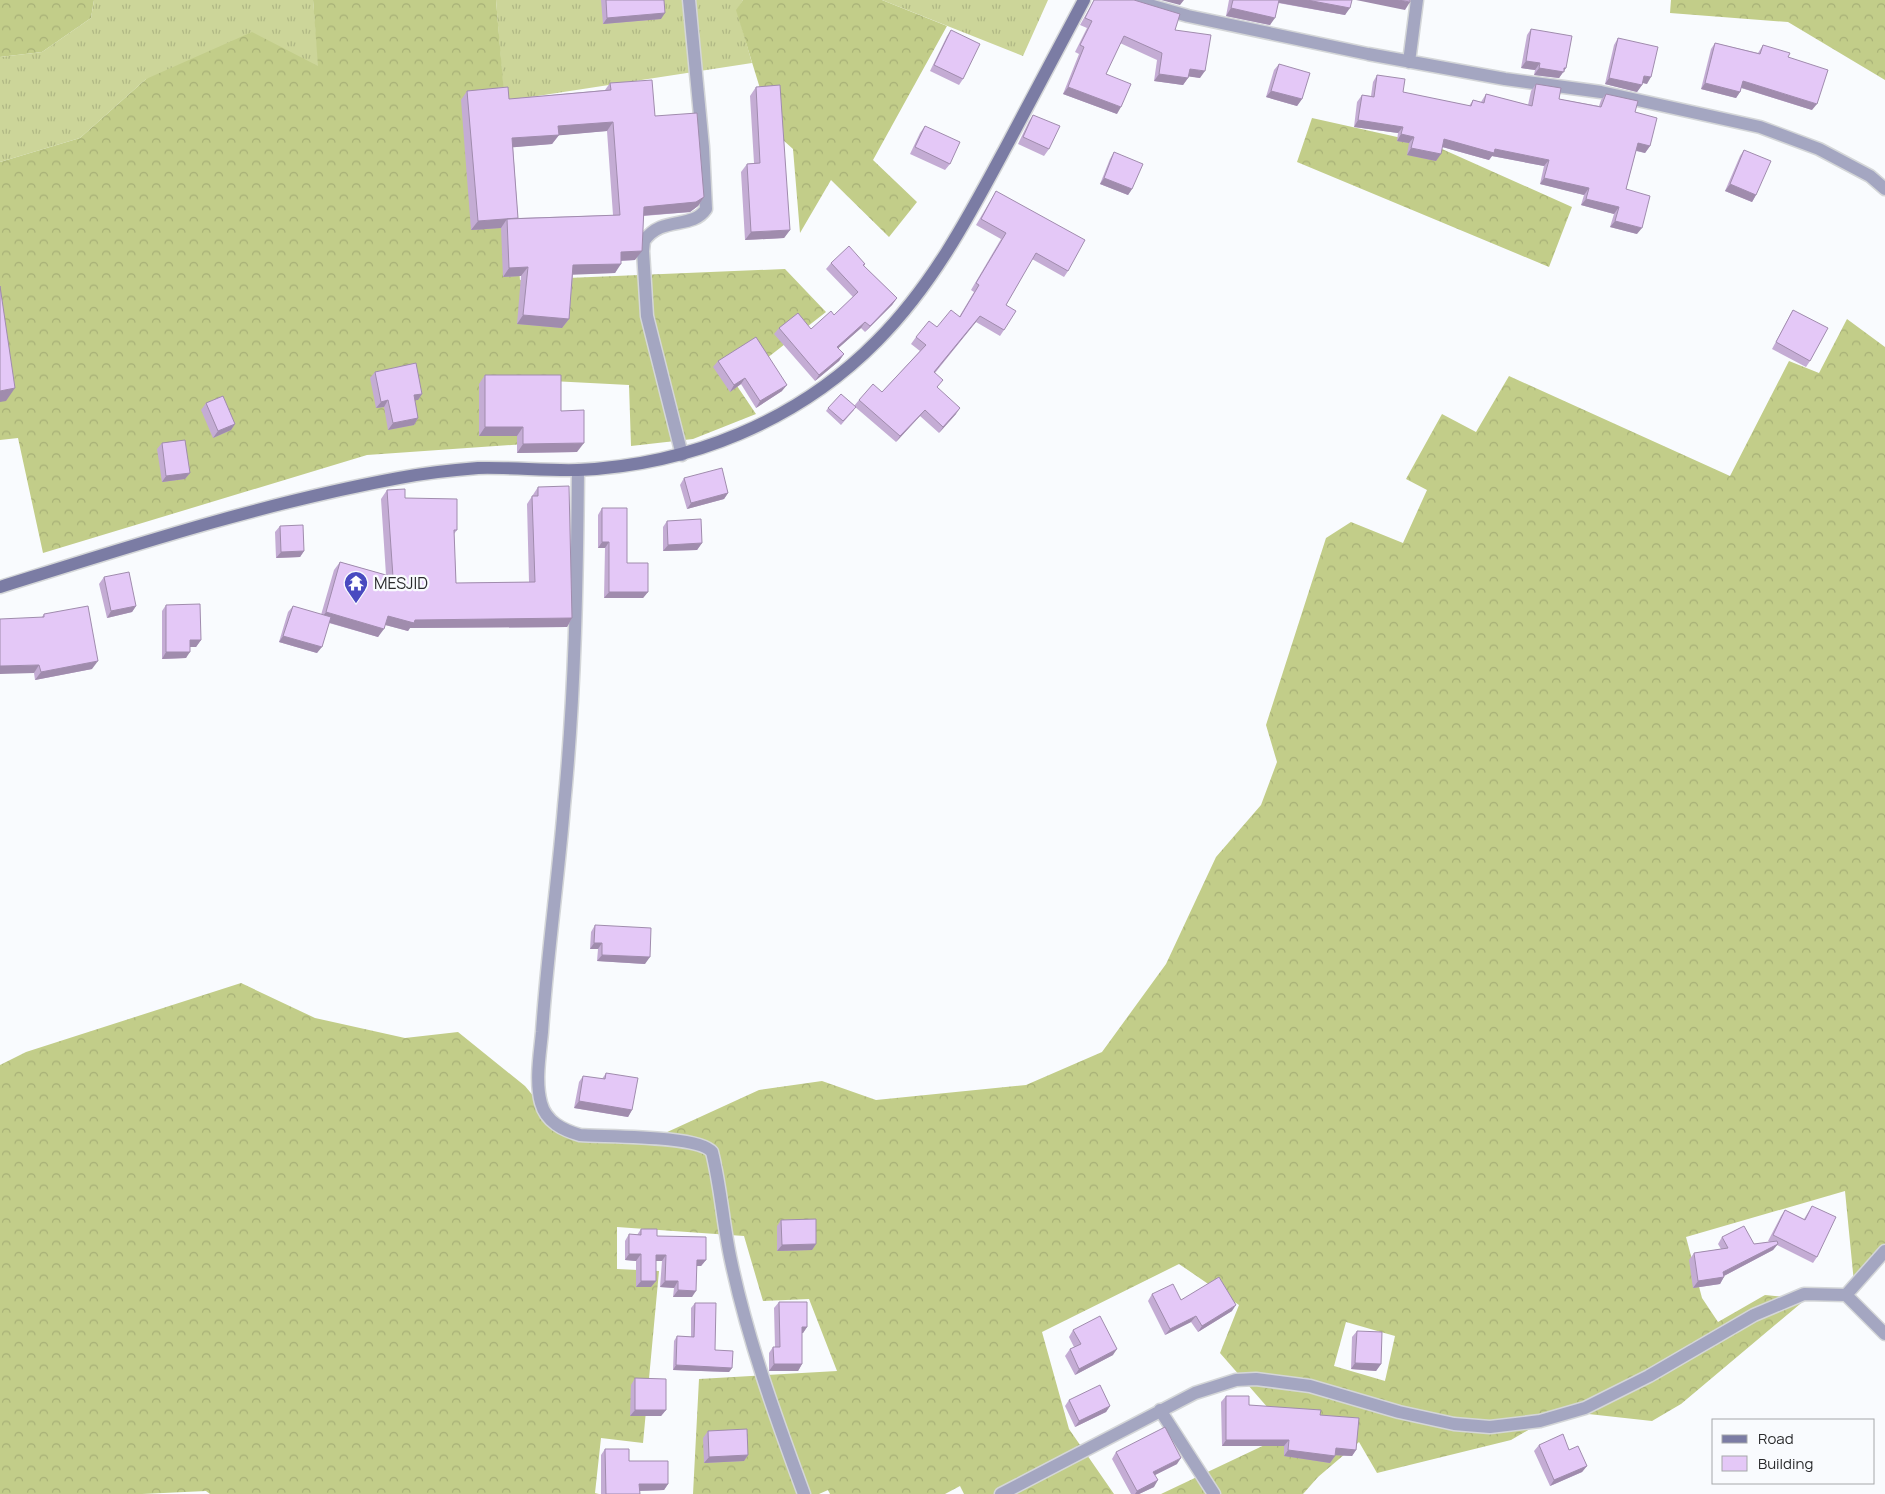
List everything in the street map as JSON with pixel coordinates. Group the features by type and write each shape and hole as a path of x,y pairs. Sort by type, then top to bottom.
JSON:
{"street":[{"path":"682,455 647,316 643,251 644,241 659,227 698,217 706,208 703,147 689,0"},
{"path":"0,587 148,540 286,504 393,479 479,468 578,470 632,464 682,455 730,438 768,421 805,400 840,374 870,348 908,307 929,280 961,231 1084,0"},
{"path":"1132,0 1188,16 1409,62 1505,79 1602,92 1760,127 1818,149 1870,176 1885,190"},
{"path":"1409,62 1417,0"},
{"path":"578,470 576,643 564,805 545,987 539,1085 541,1103 545,1113 553,1123 573,1134 684,1141 705,1145 712,1152 732,1263 754,1349 778,1424 804,1494"},
{"path":"1846,1295 1885,1251"},
{"path":"1001,1494 1160,1410 1195,1393 1221,1384 1256,1379 1310,1386 1399,1412 1454,1424 1490,1427 1540,1421 1585,1408 1649,1376 1754,1315 1804,1294 1846,1295 1885,1334"},
{"path":"1160,1410 1214,1494"}],"green space":[{"path":"0,0 94,0 91,18 42,52 0,57"},
{"path":"94,0 313,0 319,66 146,79 80,138 0,162 0,57 42,52 91,18"},
{"path":"313,0 496,0 520,280 785,269 826,312 735,383 756,414 693,439 631,446 629,385 532,380 525,444 367,455 43,553 18,438 0,440 0,162 80,138 146,79 252,32 318,66"},
{"path":"496,0 743,0 737,10 752,63 504,101"},
{"path":"743,0 882,0 947,26 873,160 917,202 889,237 831,180 800,233 793,149 773,131 736,10"},
{"path":"882,0 1048,0 1023,56"},
{"path":"1671,0 1885,0 1885,80 1788,22 1670,13"},
{"path":"1312,118 1433,145 1572,207 1549,267 1297,162"},
{"path":"1847,319 1885,347 1885,1259 1855,1293 1845,1191 1686,1237 1702,1298 1718,1322 1765,1295 1806,1299 1681,1404 1652,1421 1561,1411 1511,1440 1377,1473 1359,1442 1318,1477 1303,1494 1161,1494 1290,1433 1220,1353 1239,1305 1179,1264 1042,1332 1069,1429 1114,1494 964,1494 960,1486 945,1494 830,1494 828,1490 819,1494 693,1494 699,1379 837,1371 809,1299 763,1301 744,1236 617,1227 617,1269 659,1271 643,1443 601,1438 595,1493 599,1494 210,1494 206,1491 142,1494 0,1494 0,1065 26,1052 241,983 315,1018 405,1038 458,1032 525,1086 559,1127 641,1144 759,1090 822,1081 876,1100 1026,1085 1102,1052 1166,964 1216,857 1261,805 1277,762 1266,725 1326,538 1351,522 1403,543 1427,490 1406,479 1442,414 1476,432 1509,376 1730,476 1789,361 1819,373","holes":["1346,1322 1395,1336 1385,1381 1334,1366"]}],"building":[{"path":"606,0 664,0 665,13 607,18"},
{"path":"1094,0 1134,0 1180,14 1175,30 1211,35 1205,71 1190,69 1188,78 1159,74 1162,53 1124,36 1106,74 1131,84 1121,107 1068,87 1084,47 1080,45 1092,21 1085,18"},
{"path":"1233,0 1279,0 1275,18 1231,8"},
{"path":"1307,0 1352,0 1350,8"},
{"path":"1531,29 1572,36 1564,72 1539,68 1540,63 1526,61"},
{"path":"951,30 980,44 963,79 934,65"},
{"path":"1618,38 1658,47 1651,77 1644,76 1642,85 1609,78"},
{"path":"1715,43 1760,54 1763,45 1790,53 1788,57 1828,70 1817,104 1743,81 1740,92 1705,83"},
{"path":"1279,64 1310,73 1302,99 1271,91"},
{"path":"1377,75 1405,79 1403,92 1471,106 1473,100 1484,103 1486,94 1532,106 1536,84 1561,88 1559,99 1601,107 1606,94 1638,101 1635,112 1657,118 1650,146 1638,143 1626,189 1650,196 1642,228 1615,221 1619,207 1586,199 1589,188 1544,178 1549,160 1495,149 1494,153 1444,139 1441,154 1411,148 1414,137 1401,134 1403,127 1358,120 1362,95 1374,97"},
{"path":"652,80 655,116 697,113 704,197 696,202 644,207 642,251 621,252 621,264 573,265 569,319 523,315 528,267 509,268 507,219 620,215 613,122 558,126 559,135 512,138 518,218 478,221 467,91 508,87 509,99 611,90 610,83"},
{"path":"780,85 790,230 751,232 747,164 760,163 756,87"},
{"path":"1033,115 1060,126 1049,149 1023,137"},
{"path":"925,126 960,142 950,164 915,147"},
{"path":"1744,150 1771,161 1756,195 1730,184"},
{"path":"1114,152 1143,164 1132,189 1104,178"},
{"path":"996,191 1085,240 1068,271 1036,253 1006,305 1016,311 1004,330 980,316 934,372 943,380 937,387 960,408 943,427 925,410 900,436 859,400 873,384 882,392 926,345 916,337 929,321 937,327 951,310 960,317 979,285 976,283 1006,233 981,219"},
{"path":"849,246 865,264 863,265 897,298 870,326 865,322 837,347 844,354 819,375 779,328 798,313 811,329 831,311 834,315 858,292 831,263"},
{"path":"0,286 15,388 0,391"},
{"path":"1793,310 1828,328 1810,361 1776,342"},
{"path":"756,337 787,385 760,401 745,378 734,385 718,361"},
{"path":"416,363 422,394 414,395 418,418 393,423 388,400 381,402 375,372"},
{"path":"485,375 561,375 561,411 584,410 584,443 523,444 523,427 485,427"},
{"path":"841,394 856,407 843,421 828,408"},
{"path":"223,396 235,424 218,431 206,403"},
{"path":"185,440 190,473 166,476 162,443"},
{"path":"722,468 728,493 691,503 684,478"},
{"path":"569,486 572,618 415,620 414,623 388,616 384,629 326,612 340,562 393,577 387,490 405,489 405,498 457,499 457,530 454,530 456,583 535,582 532,496 538,496 538,487"},
{"path":"602,508 627,508 627,563 648,563 648,592 609,592 609,542 602,542"},
{"path":"701,519 702,543 668,545 667,521"},
{"path":"303,525 304,551 281,552 280,526"},
{"path":"129,572 136,606 111,611 104,577"},
{"path":"200,604 201,640 190,640 190,652 166,652 166,605"},
{"path":"88,606 98,661 41,672 39,665 0,666 0,619 44,617 44,614"},
{"path":"293,606 331,617 322,647 283,636"},
{"path":"595,925 651,928 650,957 602,955 602,943 594,943"},
{"path":"606,1073 638,1078 632,1110 579,1101 583,1076 605,1079"},
{"path":"1812,1206 1836,1217 1817,1257 1773,1235 1785,1210 1805,1220"},
{"path":"816,1219 816,1244 782,1245 781,1220"},
{"path":"1744,1226 1754,1244 1777,1241 1778,1244 1723,1272 1724,1277 1698,1281 1694,1253 1728,1248 1722,1237"},
{"path":"641,1229 657,1229 657,1236 706,1237 706,1260 697,1260 696,1291 678,1290 678,1281 665,1281 666,1255 656,1255 656,1281 641,1281 641,1254 629,1254 629,1234 641,1235"},
{"path":"1219,1277 1236,1305 1202,1326 1196,1316 1170,1329 1152,1294 1173,1284 1181,1300"},
{"path":"779,1302 807,1302 807,1327 802,1327 802,1364 774,1364 773,1347 780,1347"},
{"path":"695,1303 716,1303 715,1350 733,1351 732,1368 676,1365 677,1336 694,1337"},
{"path":"1100,1316 1117,1349 1079,1369 1070,1349 1081,1344 1073,1330"},
{"path":"1357,1331 1382,1332 1381,1364 1355,1363"},
{"path":"635,1378 666,1379 666,1410 635,1410"},
{"path":"1100,1385 1110,1406 1079,1421 1069,1400"},
{"path":"1226,1396 1249,1396 1249,1405 1321,1410 1320,1415 1359,1418 1356,1450 1336,1448 1335,1456 1288,1450 1289,1440 1226,1440"},
{"path":"1165,1427 1181,1458 1153,1472 1158,1480 1137,1491 1116,1452"},
{"path":"747,1429 748,1455 709,1457 708,1431"},
{"path":"1563,1434 1569,1450 1578,1446 1587,1466 1554,1480 1539,1445"},
{"path":"605,1449 629,1449 629,1461 668,1461 668,1484 639,1484 640,1494 606,1494"}],"place":[{"name":"MESJID","path":"356,604"}]}
